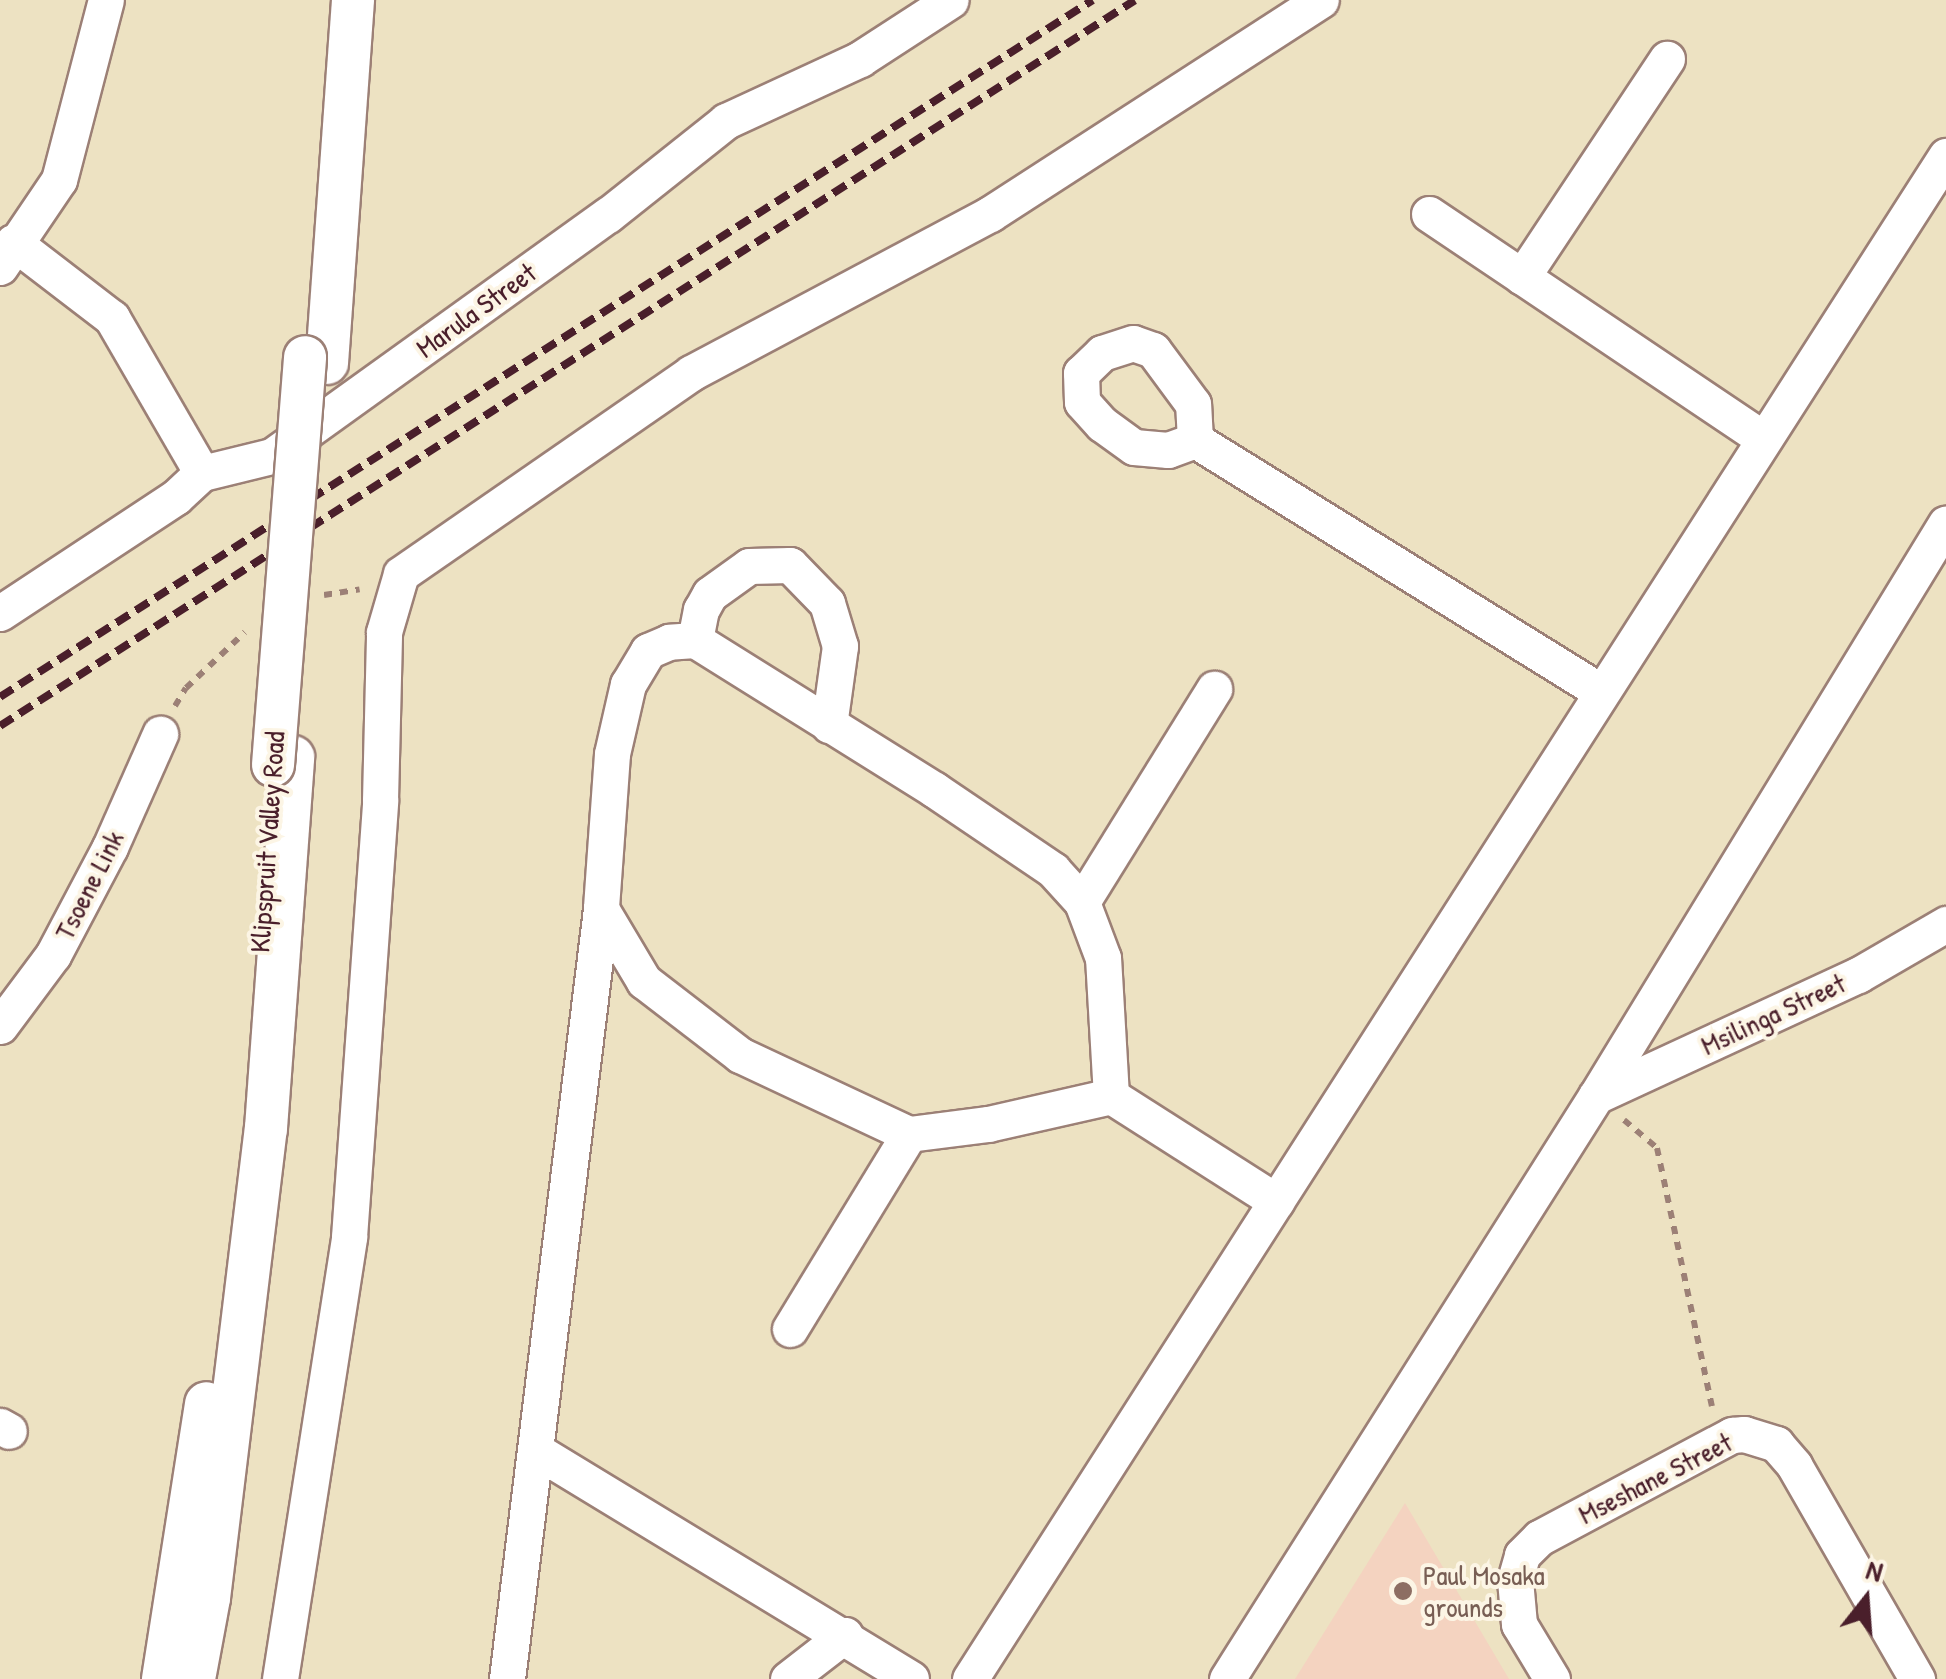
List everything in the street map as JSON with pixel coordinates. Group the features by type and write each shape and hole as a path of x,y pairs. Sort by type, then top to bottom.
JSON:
{"street":[{"path":"106,0 59,180 6,254 112,318 202,473"},
{"name":"Klipspruit Valley Road","path":"316,360 328,0"},
{"name":"Klipspruit Valley Road","path":"162,1679 239,1188 283,761 316,360 353,0"},
{"name":"Marula Street","path":"0,613 176,497 202,473 272,456 608,215 726,121 860,59 951,0"},
{"path":"280,1679 349,1237 380,800 384,632 400,574 691,373 990,214 1321,0"},
{"path":"1522,277 1667,60"},
{"path":"970,1679 1946,156"},
{"path":"1429,214 1762,438"},
{"path":"1195,440 1600,692"},
{"path":"1227,1679 1596,1096 1946,524"},
{"path":"695,640 701,610 710,594 749,566 790,565 826,603 840,646 829,725"},
{"path":"507,1679 600,908 612,754 628,684 648,652 669,642 695,640 1052,870 1082,902 1103,958 1111,1096"},
{"path":"1082,902 1214,690"},
{"name":"Tsoene Link","path":"0,1026 53,955 110,847 160,734"},
{"name":"Klipspruit Valley Road","path":"194,1679 210,1598 266,1128 283,761"},
{"path":"600,908 644,981 715,1037 797,1085 909,1134 988,1124 1111,1096 1276,1201"},
{"name":"Msilinga Street","path":"1596,1096 1858,975 1946,924"},
{"path":"790,1329 909,1134"},
{"name":"Mseshane Street","path":"1552,1679 1519,1624 1515,1580 1522,1554 1539,1538 1732,1435 1754,1435 1782,1449 1918,1679"},
{"path":"535,1450 845,1635 911,1679"},
{"path":"788,1679 845,1635"}],"path":[{"path":"1596,1096 1657,1148 1720,1441"}],"shaded area":[{"name":"Paul Mosaka grounds","path":"1405,1503 1509,1679 1295,1679"}],"railway":[{"path":"0,697 1093,0"},
{"path":"0,726 1135,0"}],"place":[{"name":"Paul Mosaka grounds","path":"1403,1591"}]}
